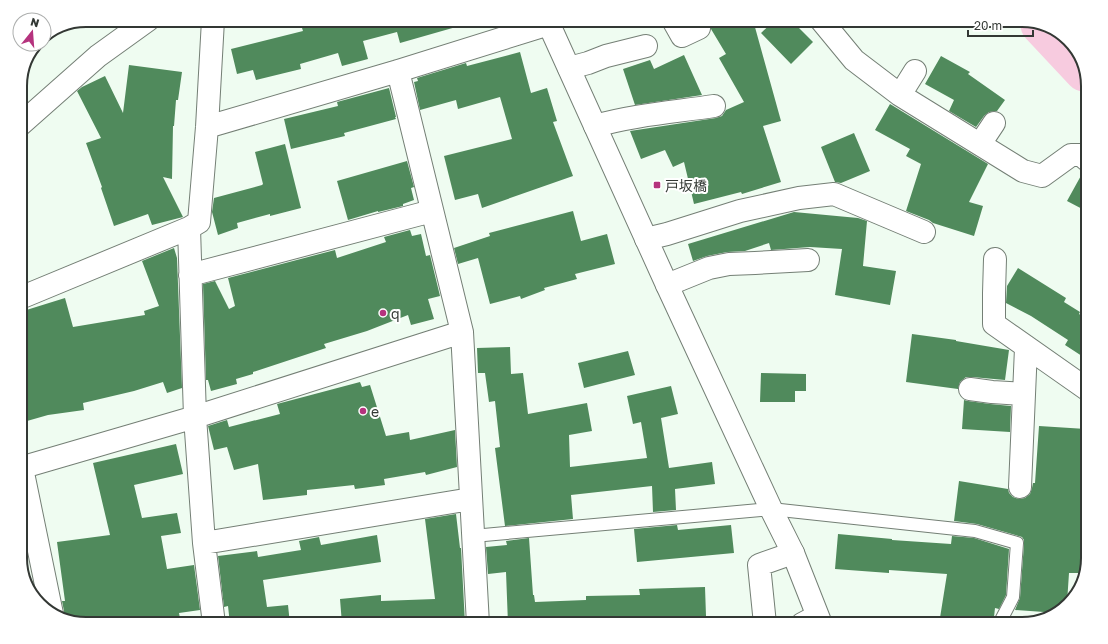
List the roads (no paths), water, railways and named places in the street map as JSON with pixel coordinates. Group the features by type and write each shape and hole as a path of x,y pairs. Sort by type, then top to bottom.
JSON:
{"street":[{"path":"27,119 98,56 138,27"},
{"path":"27,295 189,228 199,222 207,126 213,27"},
{"path":"207,126 398,71 524,27"},
{"path":"539,27 569,68 667,285 792,553 812,617"},
{"path":"677,27 682,36 699,28"},
{"path":"827,27 854,60 900,95 1023,171 1042,176 1071,155 1081,155"},
{"path":"569,68 606,56 646,46"},
{"path":"398,71 462,332 478,617"},
{"path":"900,95 915,71"},
{"path":"595,126 630,118 714,106"},
{"path":"980,144 994,123"},
{"path":"646,239 740,211 799,198 834,194 924,232"},
{"path":"190,275 432,211"},
{"path":"189,228 195,417 204,543 213,617"},
{"path":"995,259 994,324 1026,348 1081,385"},
{"path":"667,285 709,268 722,265 808,260"},
{"path":"27,466 195,417 462,332"},
{"path":"1020,487 1026,348"},
{"path":"970,389 1024,394"},
{"path":"27,496 50,605"},
{"path":"204,543 471,499"},
{"path":"764,617 759,565 792,553"}],"lane":[{"path":"473,536 771,509 975,531 1017,543 1013,597 1003,617"}],"waterway":[{"path":"1046,32 1077,64"}],"place":[{"name":"戸坂橋","path":"657,185"},
{"name":"q","path":"383,313"},
{"name":"e","path":"363,411"}]}
